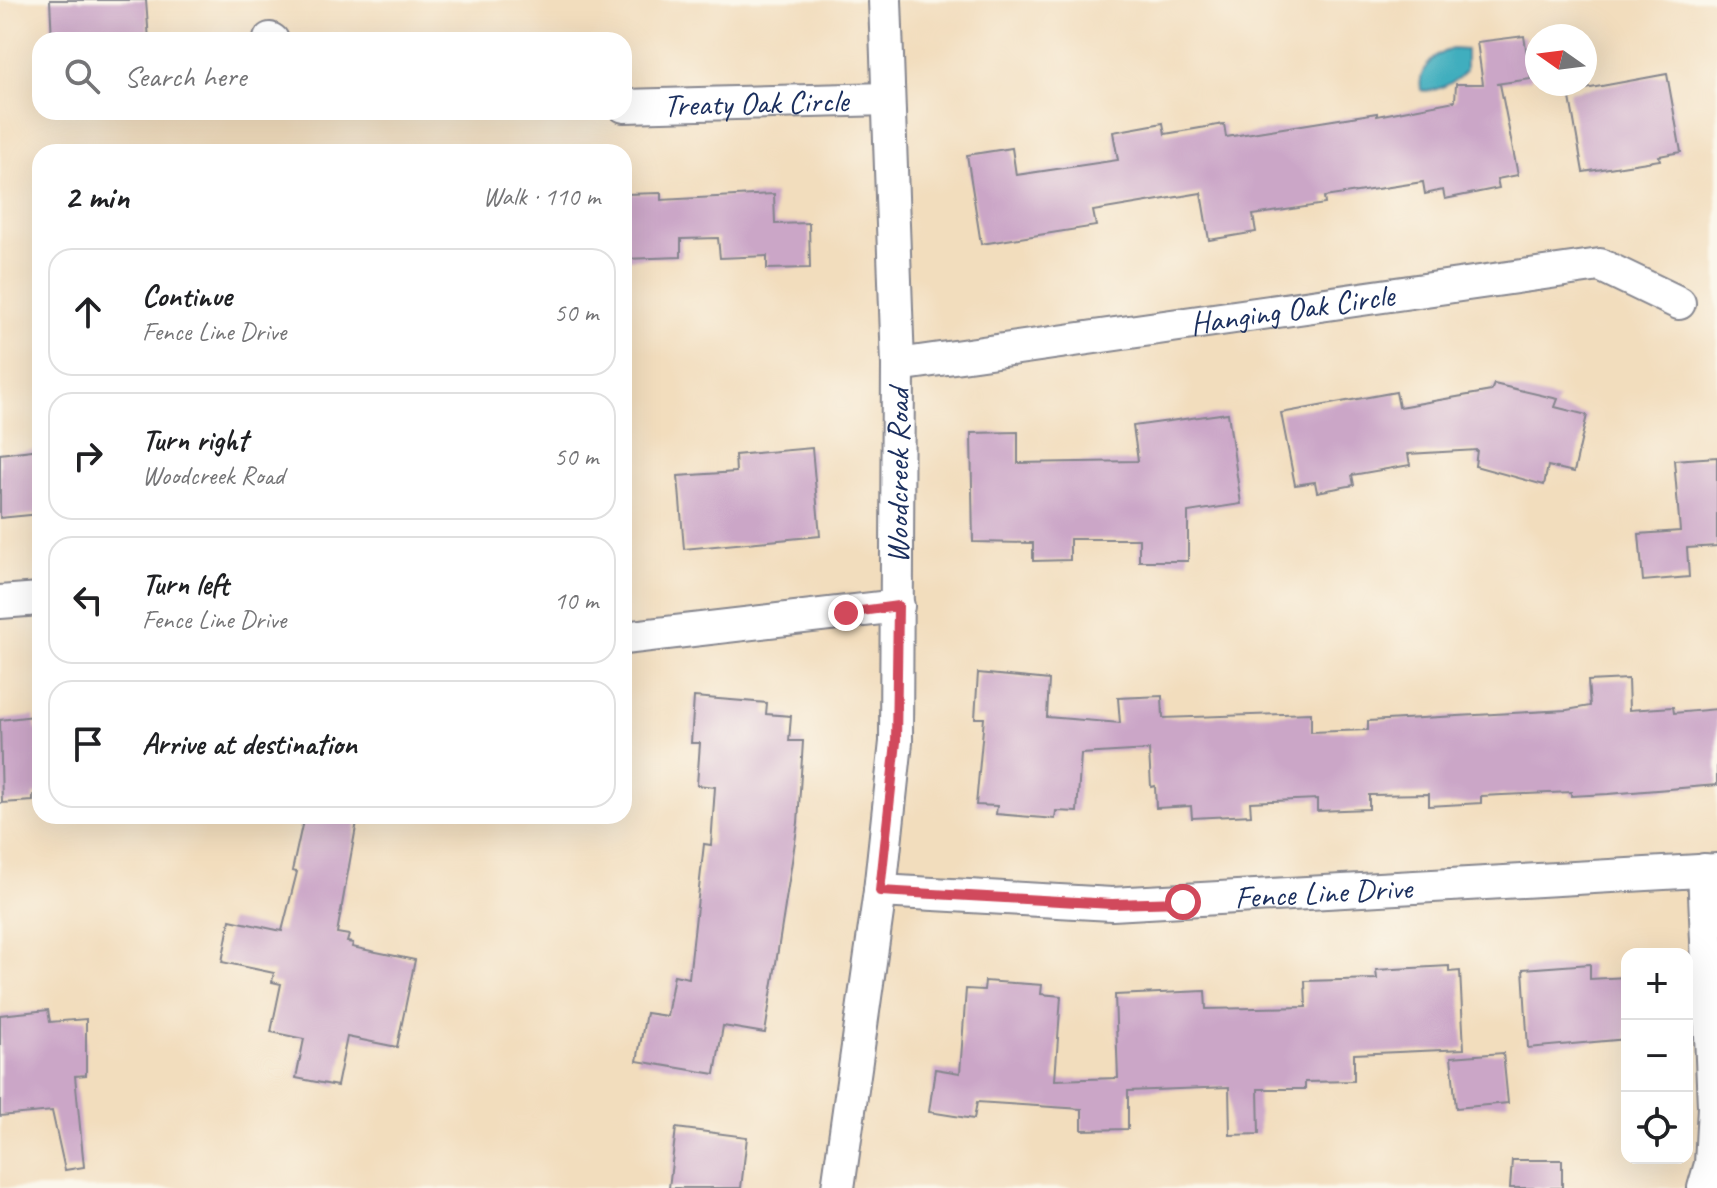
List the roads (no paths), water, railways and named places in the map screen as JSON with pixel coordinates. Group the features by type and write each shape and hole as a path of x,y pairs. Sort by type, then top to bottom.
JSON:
{"street":[{"name":"Woodcreek Road","path":"838,1188 880,891 896,742 898,365 885,0"},
{"name":"Treaty Oak Circle","path":"632,106 888,99"},
{"name":"Hanging Oak Circle","path":"898,365 1600,265 1679,303"},
{"path":"0,602 32,600"},
{"path":"632,637 898,606"},
{"path":"1704,1188 1711,1164 1714,1106 1711,870"},
{"name":"Fence Line Drive","path":"880,891 1112,904 1711,870"}],"water":[{"path":"1452,49 1466,50 1466,70 1445,86 1421,90 1420,83 1428,64"}]}
